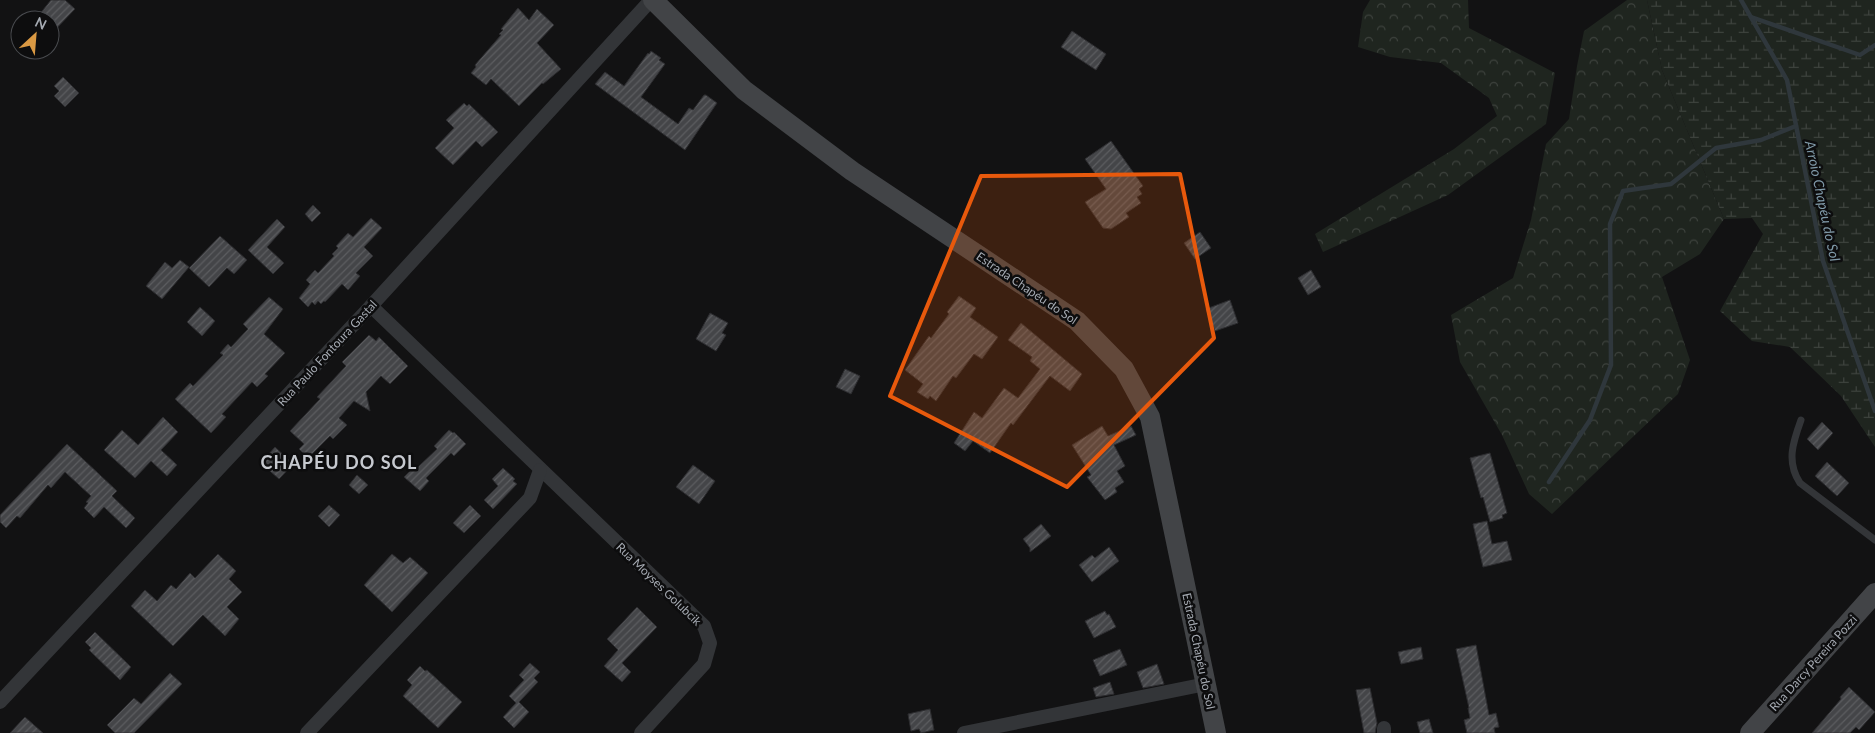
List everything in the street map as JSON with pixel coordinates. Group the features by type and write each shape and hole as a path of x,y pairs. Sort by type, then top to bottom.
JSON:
{"main road":[{"name":"Estrada Chapéu do Sol","path":"652,0 744,90 852,171 1077,321 1124,369 1150,417 1216,733"},
{"name":"Rua Darcy Pereira Pozzi","path":"1750,733 1875,593"}],"street":[{"name":"Rua Paulo Fontoura Gastal","path":"0,702 371,306 652,0"},
{"name":"Rua Moyses Golubcik","path":"371,306 704,626 710,643 704,664 641,733"},
{"path":"307,733 530,498 540,470"},
{"path":"964,733 1206,684"}],"lane":[{"path":"1801,420 1791,458 1794,474 1800,483 1875,540"}],"highlighted area":[{"path":"1180,174 1214,338 1067,487 890,396 981,176"}],"green space":[{"path":"1370,0 1468,0 1469,28 1555,73 1546,124 1448,195 1323,252 1315,234 1454,149 1497,116 1489,98 1441,63 1390,57 1358,47 1363,12"},
{"path":"1627,0 1647,0 1662,70 1724,219 1700,254 1662,277 1690,360 1678,394 1552,514 1529,494 1502,435 1460,362 1451,315 1513,278 1531,220 1546,144 1569,119 1584,31"},
{"path":"1647,0 1875,0 1875,447 1841,396 1790,347 1752,341 1720,311 1763,234 1752,218 1724,219 1662,70"}],"building":[{"path":"51,0 65,0 75,9 60,25 60,10 43,10"},
{"path":"518,8 529,20 537,9 554,25 537,43 561,69 542,83 519,106 491,79 486,85 471,73 476,67 475,65 501,35 499,34 503,30 501,29"},
{"path":"1072,31 1106,54 1096,70 1061,47"},
{"path":"651,51 661,58 659,60 665,64 641,97 678,124 689,108 693,110 704,95 717,103 685,150 595,84 605,72 624,86"},
{"path":"63,77 79,93 65,107 54,96 59,91 54,86"},
{"path":"464,103 467,106 469,104 498,132 482,147 476,141 453,165 435,148 454,128 446,120"},
{"path":"1111,141 1143,186 1139,189 1142,194 1137,197 1141,203 1126,213 1129,217 1111,229 1103,228 1085,202 1106,189 1085,159"},
{"path":"313,205 321,213 312,222 305,214"},
{"path":"371,218 382,228 364,247 373,256 356,273 360,276 348,290 342,284 325,302 321,304 318,301 315,305 312,302 308,307 299,298 310,284 306,280 315,270 318,273 334,256 332,254 338,248 336,246 348,233 353,237"},
{"path":"277,219 285,227 267,247 284,263 273,274 248,250"},
{"path":"1200,232 1211,248 1195,259 1184,243"},
{"path":"220,236 247,260 234,274 227,268 209,287 189,268"},
{"path":"180,260 189,267 162,299 146,286 165,262 172,268"},
{"path":"1311,270 1321,287 1308,295 1298,278"},
{"path":"959,296 976,308 970,317 998,337 982,359 974,354 956,378 953,376 936,401 930,396 928,399 917,392 923,384 905,370 929,336 931,338 949,314 947,312"},
{"path":"269,297 283,309 264,334 285,353 265,374 268,376 257,387 252,382 222,414 226,417 211,433 175,399 190,383 193,386 223,355 220,353 228,344 231,347 248,329 243,324"},
{"path":"1230,300 1238,323 1215,331 1206,309"},
{"path":"200,307 215,321 202,336 187,322"},
{"path":"710,313 728,323 722,333 726,335 716,351 696,339"},
{"path":"1021,323 1082,374 1070,391 1050,376 1013,425 1011,423 990,453 973,441 965,451 954,443 974,412 982,418 1004,388 1018,398 1040,369 1030,361 1032,357 1008,340"},
{"path":"369,335 376,341 379,337 408,366 390,384 381,376 366,392 370,411 354,401 339,418 347,425 333,439 330,436 308,458 299,449 304,444 290,431 320,399 317,397 346,366 342,362"},
{"path":"845,369 860,376 851,394 836,387"},
{"path":"163,417 178,432 161,450 177,465 167,476 151,461 135,478 104,450 122,430 138,445"},
{"path":"1822,422 1833,433 1818,450 1807,439"},
{"path":"1102,426 1108,436 1131,426 1136,435 1114,445 1125,466 1117,471 1124,482 1115,488 1117,492 1105,500 1087,477 1091,475 1072,445"},
{"path":"449,430 454,432 466,444 454,456 451,453 426,478 429,481 420,491 404,477 414,467 416,469 437,449 434,446"},
{"path":"67,444 117,491 112,496 135,518 126,528 104,507 94,518 84,508 91,496 65,472 51,488 48,485 20,518 17,516 6,528 0,522 0,515"},
{"path":"275,447 293,464 279,479 261,463"},
{"path":"1490,453 1507,513 1502,515 1503,518 1490,522 1470,458"},
{"path":"1827,462 1849,483 1837,496 1815,476"},
{"path":"693,465 715,481 699,504 676,487"},
{"path":"503,468 515,479 513,481 517,484 493,509 484,500 498,486 492,479"},
{"path":"357,475 368,485 359,494 349,485"},
{"path":"329,505 340,515 329,527 318,516"},
{"path":"470,505 481,516 464,533 453,523"},
{"path":"1487,521 1492,544 1507,541 1512,560 1483,567 1473,524"},
{"path":"1041,524 1051,536 1030,552 1030,548 1023,539"},
{"path":"1109,547 1119,561 1092,582 1079,565 1092,555 1095,558"},
{"path":"218,554 236,571 229,579 242,592 227,607 239,619 225,636 203,615 173,646 131,606 145,590 157,601 171,585 176,589 190,573 195,578"},
{"path":"392,554 403,563 410,557 428,573 392,612 364,585"},
{"path":"637,607 657,627 622,663 631,672 622,682 604,666 618,650 607,639"},
{"path":"1105,611 1107,615 1109,614 1116,627 1094,638 1085,621"},
{"path":"95,632 131,667 120,680 89,650 91,648 85,642"},
{"path":"1476,645 1489,715 1496,713 1499,727 1494,728 1495,733 1467,733 1464,720 1470,718 1469,708 1456,649"},
{"path":"1421,647 1423,659 1401,664 1398,652"},
{"path":"1120,649 1127,665 1100,676 1093,660"},
{"path":"530,663 540,672 534,678 538,682 519,702 529,712 514,728 503,717 516,703 509,696 524,680 519,675"},
{"path":"1157,664 1164,684 1143,688 1137,672"},
{"path":"420,666 425,671 427,670 462,702 438,728 403,696 412,685 407,680"},
{"path":"170,673 182,684 134,733 115,733 107,725 134,698 141,704"},
{"path":"1110,682 1114,694 1096,697 1093,688"},
{"path":"1849,687 1875,712 1859,730 1856,727 1850,733 1812,733 1841,699 1840,697"},
{"path":"1370,688 1377,723 1375,733 1364,733 1356,690"},
{"path":"930,709 934,730 921,733 919,729 911,731 908,714"},
{"path":"25,717 43,733 10,733"},
{"path":"1429,719 1433,733 1420,733 1417,722"}],"waterway":[{"name":"Arroio Chapéu do Sol","path":"1741,0 1787,80 1823,261 1875,411"},
{"path":"1751,17 1860,55 1875,45"},
{"path":"1549,482 1590,420 1611,365 1610,224 1623,191 1671,184 1716,148 1761,140 1796,126"}],"district":[{"name":"CHAPÉU DO SOL","path":"339,462"}]}
